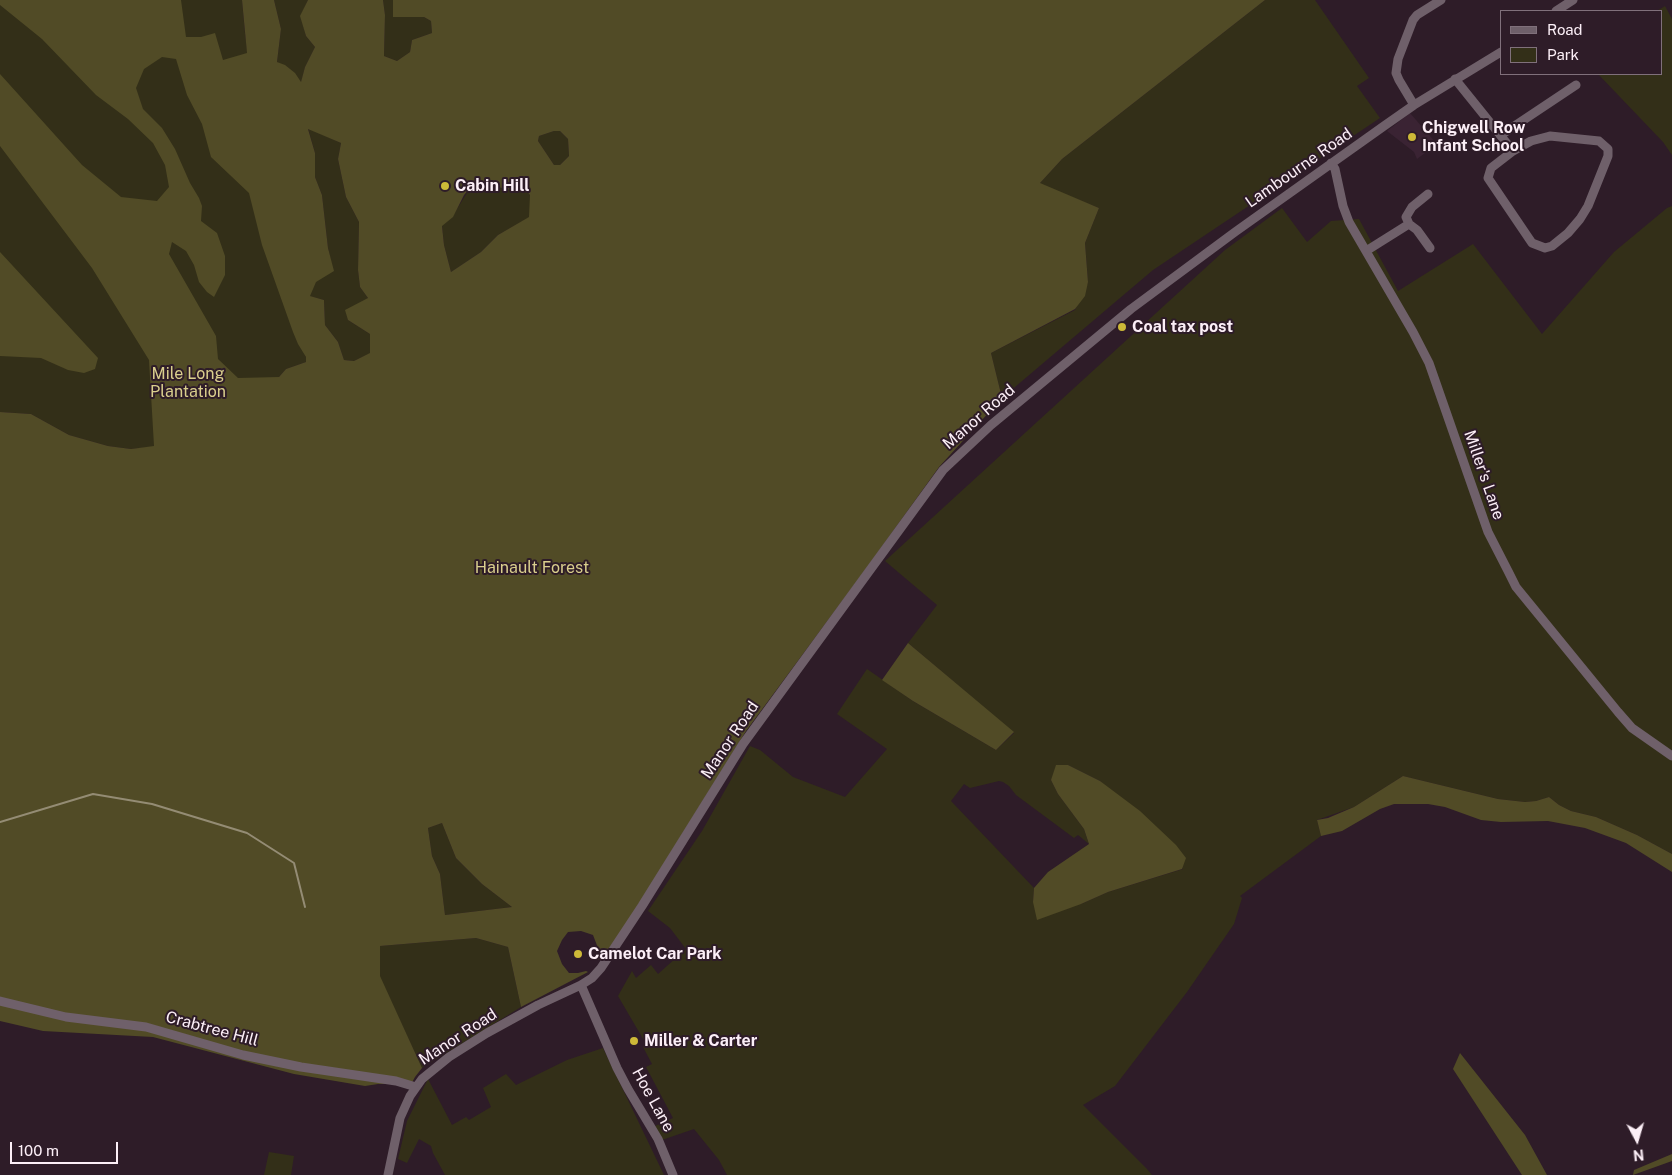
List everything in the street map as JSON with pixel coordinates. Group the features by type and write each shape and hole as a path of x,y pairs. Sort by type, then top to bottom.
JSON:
{"street":[{"path":"1414,105 1396,73 1398,59 1413,20 1417,15 1441,0"},
{"path":"1559,6 1573,0"},
{"name":"Lambourne Road","path":"1121,318 1155,291 1331,163 1414,105 1500,53"},
{"path":"1455,79 1514,151"},
{"path":"1501,136 1576,85"},
{"path":"1550,136 1599,140 1608,149 1608,156 1584,213 1568,233 1552,246 1546,248 1532,243 1488,178 1492,168 1514,151 1531,141 1550,136"},
{"name":"Miller's Lane","path":"1331,163 1335,169 1343,206 1349,222 1414,332 1429,363 1488,532 1497,553 1516,587 1627,723 1672,756"},
{"path":"1428,194 1406,217 1409,224 1418,230 1430,248"},
{"path":"1366,251 1409,224"},
{"name":"Manor Road","path":"388,1175 403,1107 416,1086 434,1068 487,1033 592,978 608,960 742,744 943,470 990,425 1121,318"},
{"name":"Hoe Lane","path":"581,984 621,1075 658,1139 673,1175"},
{"name":"Crabtree Hill","path":"0,1002 66,1017 146,1027 253,1057 416,1086"}],"shaded area":[{"name":"Chigwell Row Infant School","path":"1410,113 1437,144 1417,159 1414,152 1387,131"}],"green space":[{"name":"Mile Long Plantation","path":"0,0 242,0 266,204 306,362 286,369 279,377 154,447 131,449 108,446 69,435 31,414 0,412"},
{"name":"Hainault Forest","path":"0,0 181,0 186,37 201,37 215,33 223,60 247,53 242,0 274,0 281,29 277,62 285,65 295,73 301,82 305,67 315,47 306,36 300,16 308,0 383,0 385,15 384,56 397,61 410,52 412,40 432,33 431,21 424,17 393,17 393,0 1265,0 1062,159 1040,183 1099,208 1085,243 1088,282 1085,296 1075,309 991,353 1002,398 939,467 746,731 619,936 599,960 597,958 598,948 593,935 581,931 568,932 562,940 557,951 562,964 569,973 588,972 521,1007 508,947 476,938 380,946 380,976 422,1068 409,1088 399,1084 365,1086 294,1074 153,1037 43,1031 0,1021 0,412 31,414 69,435 108,446 131,449 154,446 149,360 92,268 0,146 0,74 82,165 121,197 157,201 169,187 165,165 153,143 128,119 96,95 42,39 0,5","holes":["162,57 176,59 187,95 202,124 211,157 249,193 262,245 293,332 306,357 306,362 286,369 279,377 238,378 218,359 216,336 169,254 172,242 186,251 194,265 199,282 214,297 225,275 225,256 217,233 201,221 202,206 175,149 162,128 143,109 136,88 144,69","308,129 341,143 338,159 346,197 359,222 358,270 360,287 368,298 345,310 348,320 370,334 370,353 354,361 344,360 338,342 325,325 324,300 310,296 316,282 334,271 328,248 322,195 315,177 315,153","560,131 568,139 569,156 560,165 554,165 538,141 539,136","494,186 510,190 524,188 530,195 529,217 498,235 481,252 451,272 444,245 442,226 453,217 464,195 470,188","442,823 456,858 482,884 512,907 445,915 440,874 432,856 428,828"]},
{"path":"274,0 308,0 301,16 306,36 315,47 305,67 301,83 277,62 281,29"},
{"path":"383,0 393,0 394,17 424,17 431,21 432,33 412,40 410,52 397,61 384,56 385,15"},
{"path":"1265,0 1315,0 1369,78 1357,86 1380,118 1153,270 1002,398 991,353 1075,310 1088,282 1085,243 1099,208 1039,184 1062,159"},
{"path":"1665,6 1672,19 1672,155 1663,142 1599,75 1662,75 1662,10 1659,10"},
{"path":"308,128 341,143 338,159 346,197 359,222 358,270 360,287 368,298 348,320 370,334 371,353 354,361 344,360 338,342 325,325 324,300 309,296 315,282 333,270 328,248 322,195 315,177 315,153"},
{"path":"560,131 568,139 569,156 560,165 554,165 538,141 539,136"},
{"path":"494,186 510,190 524,188 530,195 530,217 498,235 481,252 451,272 444,245 442,225 452,217 470,188"},
{"path":"1672,206 1672,854 1637,835 1596,817 1571,811 1549,797 1525,802 1498,799 1403,776 1354,807 1317,820 1321,836 1240,896 1242,898 1234,924 1187,992 1115,1086 1083,1105 1152,1175 727,1175 719,1160 694,1129 662,1140 655,1126 673,1118 646,1067 652,1064 643,1047 646,1044 618,996 632,971 636,978 651,965 658,974 686,949 670,928 648,911 702,831 750,746 760,750 793,777 845,797 887,749 837,714 867,669 913,701 996,750 1014,733 908,643 937,605 885,561 1225,250 1282,208 1307,242 1331,221 1359,219 1398,291 1473,244 1542,334 1614,252 1667,208","holes":["1068,765 1100,781 1183,869 1108,892 1081,904 1033,902 1034,888 951,801 964,784 970,788 999,781 1003,782 1016,795 1074,838 1078,835 1089,844 1084,829 1058,794 1051,780"]},
{"path":"0,252 98,358 95,369 84,373 68,370 41,358 0,356"},
{"path":"908,643 1014,732 996,750 913,701 882,680"},
{"path":"1056,765 1068,765 1100,781 1140,811 1176,845 1186,858 1182,869 1108,892 1037,920 1033,902 1034,888 1048,872 1089,844 1084,829 1058,794 1051,780"},
{"path":"1403,776 1498,799 1525,802 1549,797 1571,811 1596,817 1637,835 1672,854 1672,872 1626,843 1585,828 1548,821 1501,822 1481,820 1445,807 1428,804 1394,804 1380,809 1342,831 1321,836 1317,820 1328,818 1354,807"},
{"path":"442,823 456,858 482,884 512,907 445,915 440,874 432,856 428,828"},
{"path":"476,938 508,947 521,1007 422,1068 379,976 380,946"},
{"path":"603,1048 664,1175 445,1175 431,1146 419,1139 407,1163 398,1159 407,1121 428,1079 452,1125 466,1117 469,1120 491,1107 483,1088 506,1074 516,1085 567,1060"},
{"path":"1460,1053 1525,1135 1547,1175 1522,1175 1453,1069"},
{"path":"269,1152 294,1156 291,1175 264,1175"},
{"path":"1672,1154 1672,1161 1633,1175 1634,1170"}],"waterway":[{"path":"0,822 93,794 152,804 247,833 294,863 305,907"}],"place":[{"name":"Chigwell Row Infant School","path":"1412,137"},
{"name":"Cabin Hill","path":"445,186"},
{"name":"Coal tax post","path":"1122,327"},
{"name":"Camelot Car Park","path":"578,954"},
{"name":"Miller & Carter","path":"634,1041"}]}
